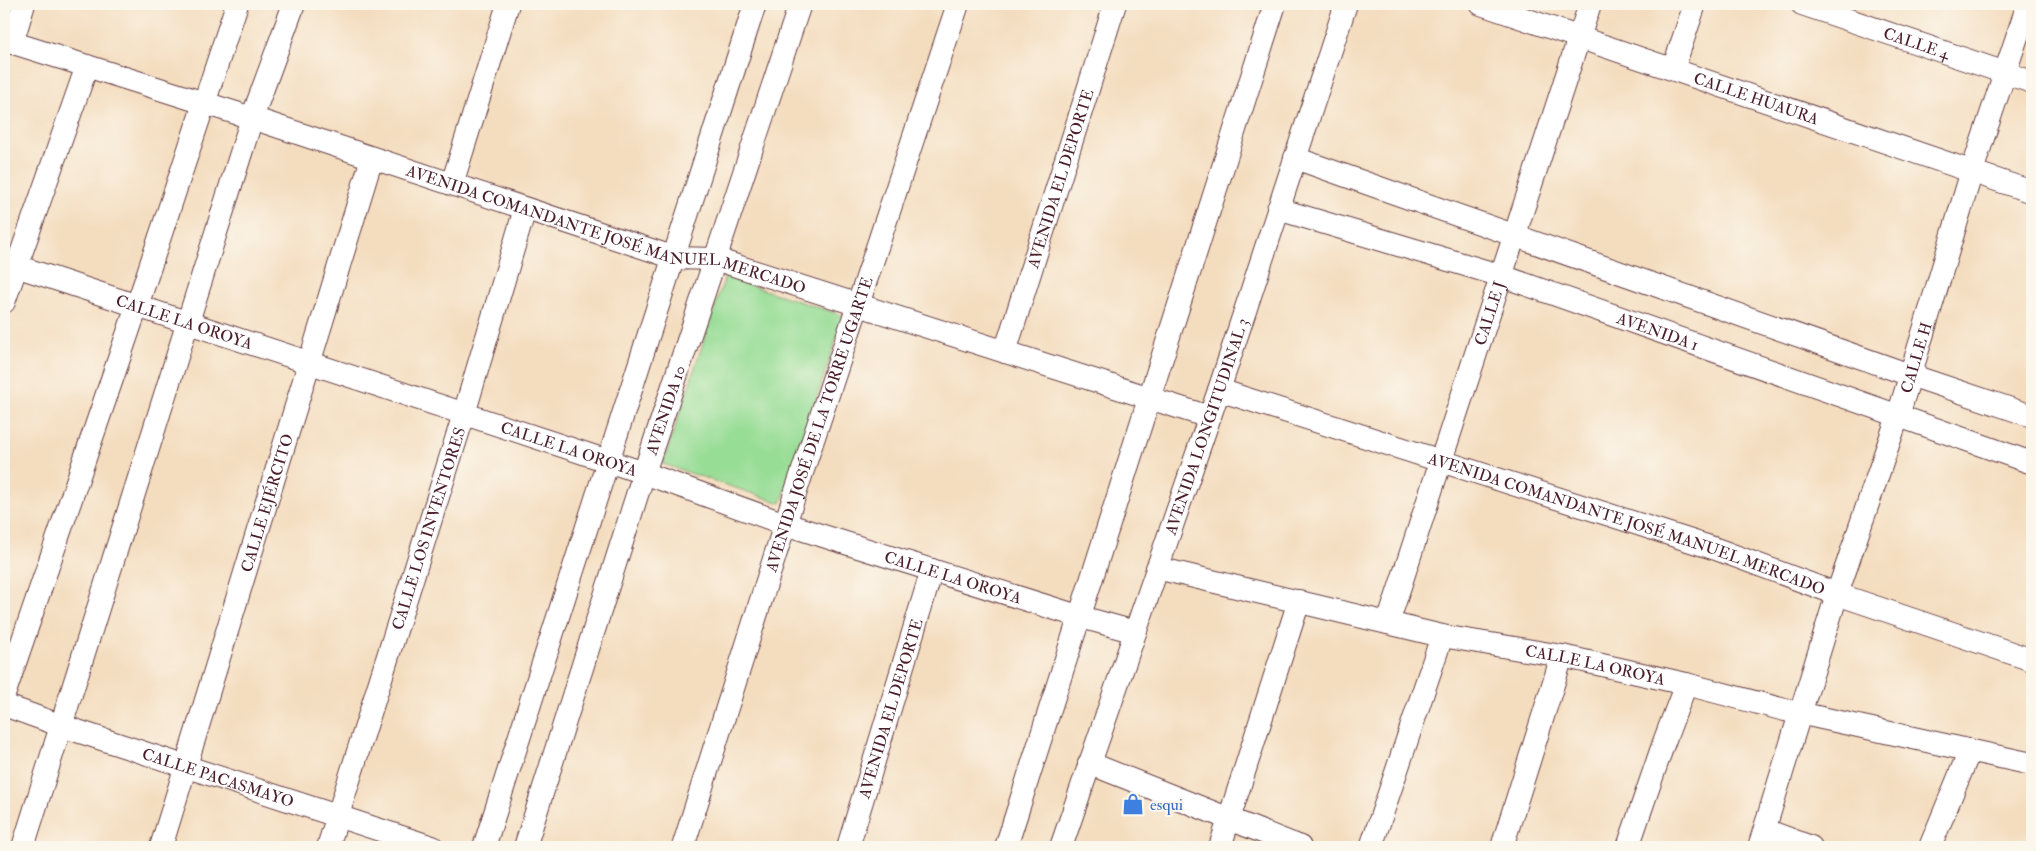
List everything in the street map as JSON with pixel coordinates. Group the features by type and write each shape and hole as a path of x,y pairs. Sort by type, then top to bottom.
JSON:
{"street":[{"path":"8,42 24,4"},
{"path":"4,695 137,306 237,4"},
{"path":"23,847 252,118 294,4"},
{"path":"452,184 508,4"},
{"path":"484,847 675,258 755,4"},
{"name":"AVENIDA 10","path":"525,847 644,473 800,4"},
{"name":"AVENIDA JOSÉ DE LA TORRE UGARTE","path":"683,847 785,524 958,4"},
{"name":"AVENIDA EL DEPORTE","path":"1005,352 1115,4"},
{"path":"1006,847 1081,617 1275,4"},
{"name":"AVENIDA LONGITUDINAL 3","path":"1061,847 1219,390 1346,4"},
{"name":"CALLE HUAURA","path":"1481,4 2032,192"},
{"name":"CALLE J","path":"1388,623 1590,4"},
{"path":"1673,69 1695,4"},
{"name":"CALLE 4","path":"1802,4 2032,82"},
{"name":"CALLE H","path":"1762,839 1837,594 1898,416 1972,171 2028,4"},
{"name":"AVENIDA COMANDANTE JOSÉ MANUEL MERCADO","path":"8,42 252,118 675,258 715,260 1209,417"},
{"path":"4,302 9,264 87,66"},
{"name":"CALLE EJÉRCITO","path":"161,847 372,158"},
{"path":"1295,158 1910,375 2032,416"},
{"name":"CALLE LOS INVENTORES","path":"328,847 464,414 526,208"},
{"name":"AVENIDA 1","path":"1278,209 1502,276 2032,462"},
{"name":"CALLE LA OROYA","path":"9,264 644,473 785,524 1081,617 1135,632"},
{"name":"AVENIDA COMANDANTE JOSÉ MANUEL MERCADO","path":"1219,390 1716,549 1837,594 2032,660"},
{"name":"CALLE LA OROYA","path":"1157,568 1442,636 1562,656 1686,684 1785,710 2032,764"},
{"name":"AVENIDA EL DEPORTE","path":"848,847 932,570"},
{"path":"1220,847 1298,601"},
{"path":"1371,847 1442,636"},
{"path":"1502,847 1562,656"},
{"path":"1628,847 1686,684"},
{"name":"CALLE PACASMAYO","path":"4,706 432,847"},
{"path":"1930,847 1970,750"},
{"path":"1089,763 1300,847"},
{"path":"1762,839 1811,847"}],"green space":[{"path":"725,277 844,316 781,503 663,464"}],"place":[{"name":"esqui","path":"1133,804"}]}
